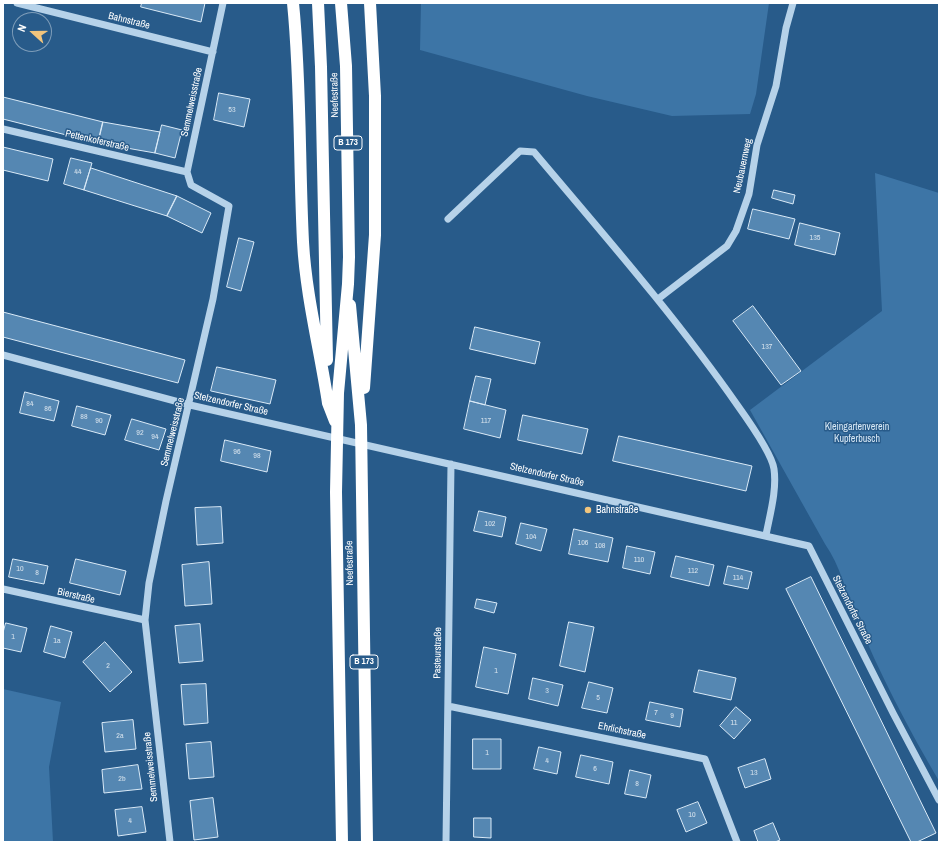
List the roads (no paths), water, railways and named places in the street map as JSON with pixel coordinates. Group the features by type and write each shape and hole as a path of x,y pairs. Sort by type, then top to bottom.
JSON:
{"highway":[{"path":"293,3 297,52 303,242 307,279 328,403 337,424"},
{"path":"318,3 328,403"},
{"name":"Neefestraße","path":"341,3 346,66 348,140 348,284 361,425 367,842"},
{"path":"361,425 375,235 375,96 370,3"},
{"name":"Neefestraße","path":"342,842 336,492 337,424 342,331 348,284"}],"street":[{"name":"Bahnstraße","path":"17,3 213,52"},
{"name":"Semmelweisstraße","path":"170,842 145,620 149,583 164,509 190,405 213,299 229,206 191,185 187,172 223,3"},
{"name":"Neubauernweg","path":"658,299 727,246 736,231 748,194 757,145 776,86 786,28 793,3"},
{"name":"Pettenkoferstraße","path":"3,129 187,172"},
{"path":"448,219 520,151 534,152 658,299 747,418 772,462 774,469 774,489 766,535"},
{"name":"Stelzendorfer Straße","path":"3,355 190,405 809,546 893,713 939,800"},
{"name":"Pasteurstraße","path":"446,842 451,464"},
{"name":"Bierstraße","path":"3,589 145,620"},
{"name":"Ehrlichstraße","path":"448,706 705,759 737,842"}],"place":[{"name":"Bahnstraße","path":"588,510"}],"park label":[{"name":"Kleingartenverein Kupferbusch","path":"857,432"}]}
